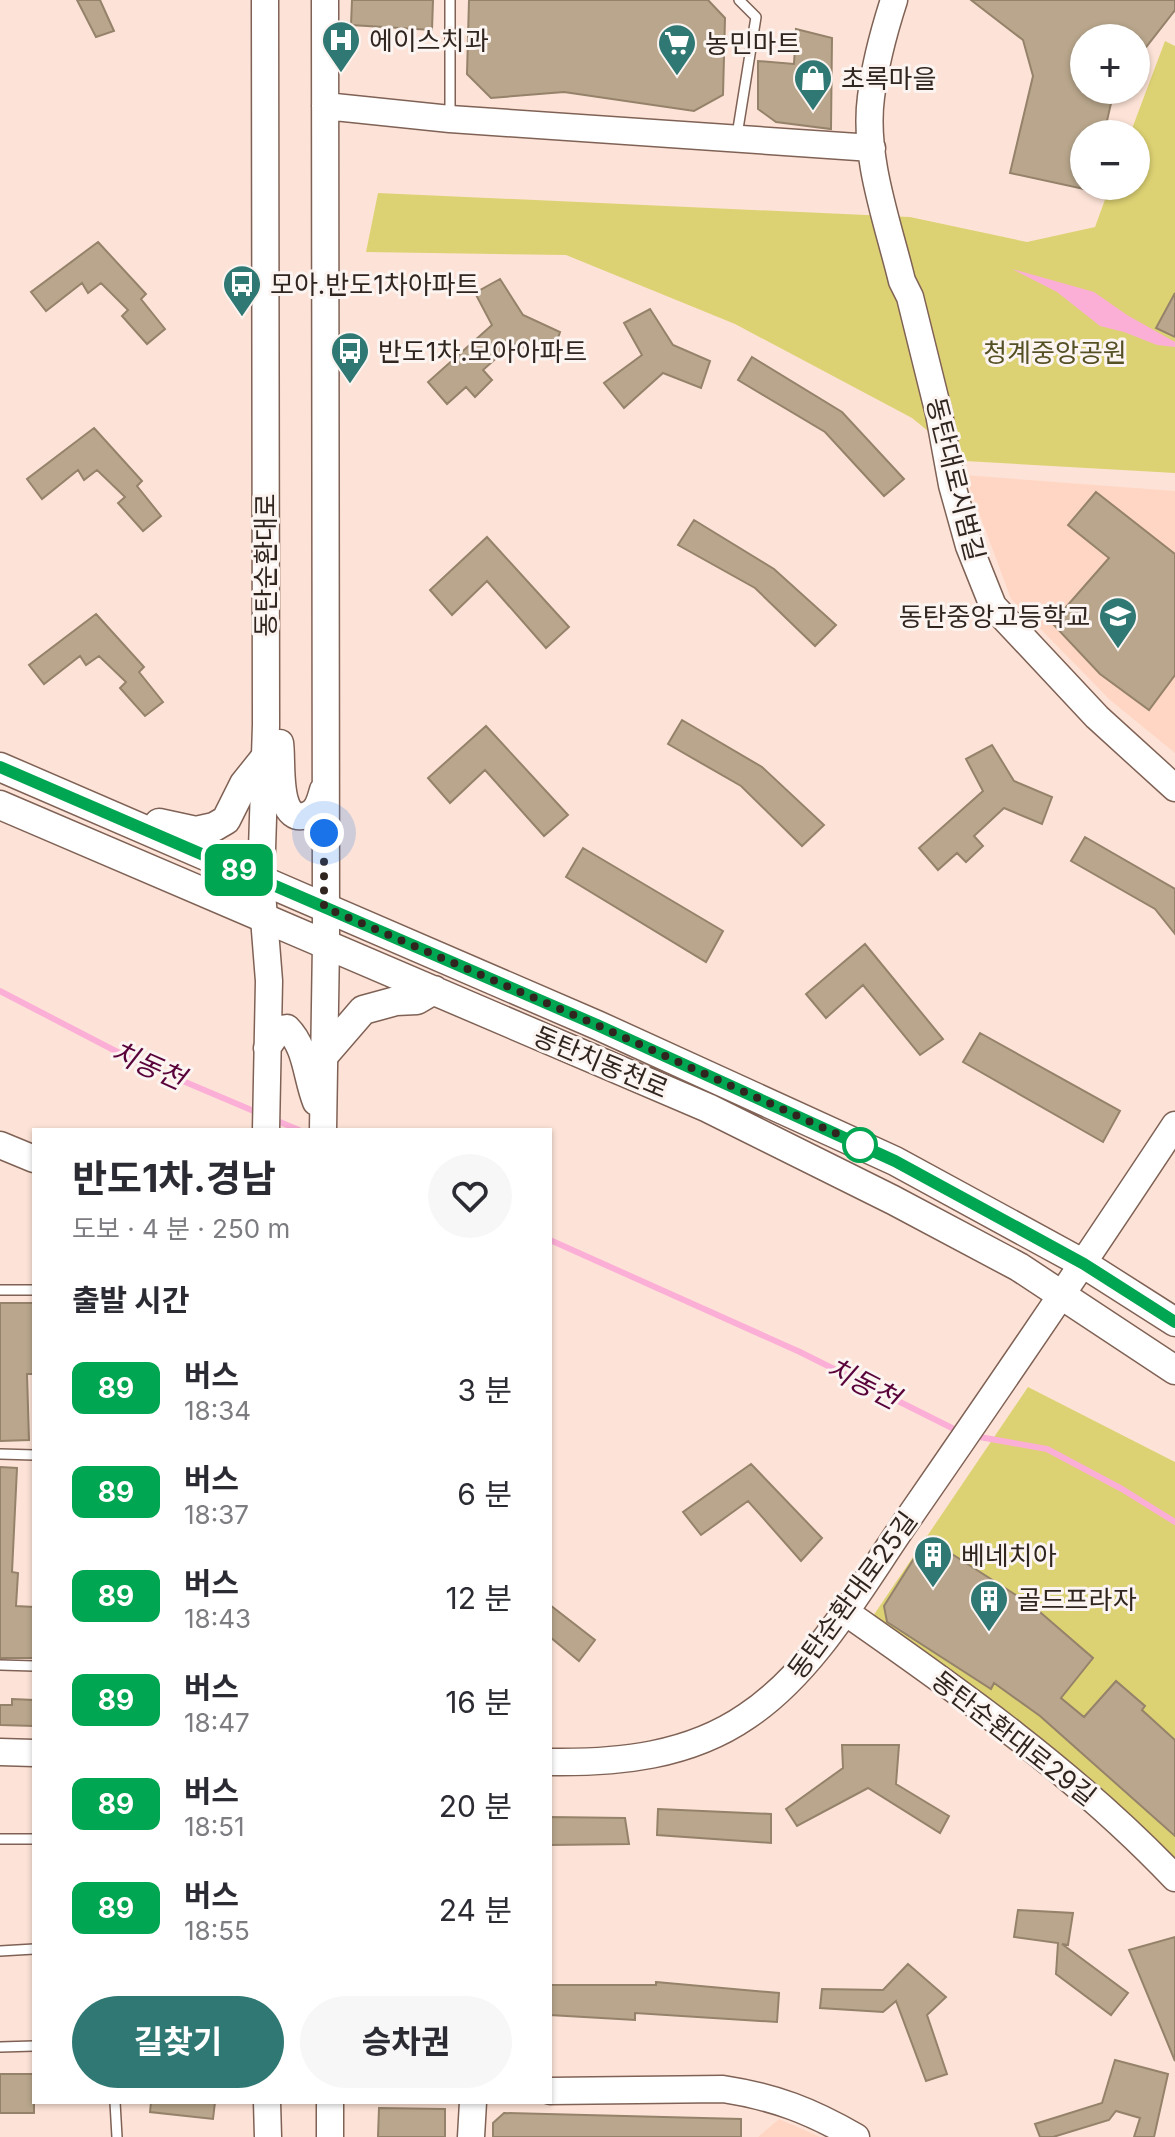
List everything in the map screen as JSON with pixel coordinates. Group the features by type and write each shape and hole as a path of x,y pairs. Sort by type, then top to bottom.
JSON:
{"main road":[{"path":"143,829 162,822 196,831 214,827 226,820 244,784 264,759"},
{"name":"동탄치동천로","path":"0,767 597,1025 895,1161 1084,1264 1175,1322"},
{"name":"동탄치동천로","path":"0,805 708,1108 1019,1267 1175,1370"},
{"path":"325,1054 363,1010 396,1001 417,1000 434,990"}],"street":[{"name":"동탄순환대로","path":"265,0 266,725 261,880 269,981 266,1128"},
{"path":"323,1125 326,944 325,0"},
{"name":"동탄대로시범길","path":"894,0 870,99 872,148 969,546 993,606 1097,717 1175,788"},
{"path":"325,106 450,119 872,148"},
{"path":"266,725 281,744 284,802 291,813 301,817 312,813 324,787"},
{"path":"268,1038 287,1028 294,1035 304,1058 323,1125"},
{"name":"동탄순환대로25길","path":"552,1762 614,1761 666,1752 720,1732 746,1717 783,1687 844,1611 1064,1295 1175,1125"},
{"path":"0,1145 32,1158"},
{"name":"동탄순환대로29길","path":"844,1611 970,1699 1067,1776 1175,1878"},
{"path":"0,1752 32,1753"},
{"path":"552,2091 723,2089 752,2093 796,2106 856,2137"},
{"path":"267,2104 268,2137"},
{"path":"330,2104 330,2137"},
{"path":"471,2137 473,2104"}],"lane":[{"path":"450,0 450,119"},
{"path":"737,138 756,17 739,0"},
{"path":"0,1290 32,1290"},
{"path":"0,1454 32,1455"},
{"path":"0,1665 32,1666"},
{"path":"0,1839 32,1839"},
{"path":"0,1951 32,1949"},
{"path":"0,2047 32,2046"},
{"path":"115,2104 117,2137"}],"shaded area":[{"path":"1012,269 1094,292 1175,342 1175,347 1157,345 1100,326 1057,292"},
{"name":"동탄중앙고등학교","path":"965,475 1175,491 1175,753 1110,700 1011,599"},
{"path":"779,2119 816,2135 820,2137 758,2137"}],"green space":[{"name":"청계중앙공원","path":"1165,41 1175,46 1175,473 965,461 912,418 735,324 566,255 366,252 378,193 910,217 1027,242 1095,227 1105,200 1150,200 1150,120 1135,120 1141,104 1150,104 1150,81"},
{"path":"1028,1387 1175,1462 1175,1869 871,1619"}],"building":[{"path":"77,0 100,0 114,31 96,37"},
{"path":"352,0 433,0 432,30 351,25"},
{"path":"469,0 708,0 725,18 723,95 694,111 564,92 491,98 467,74"},
{"path":"971,0 1175,0 1175,10 1150,42 1150,24 1070,24 1070,104 1111,104 1107,120 1070,120 1070,186 1010,173 1033,76 1023,40"},
{"path":"796,29 832,38 831,129 776,122 758,109 758,61 794,64"},
{"path":"98,242 146,294 141,299 165,329 147,344 122,316 128,310 101,283 88,293 82,283 46,311 31,292"},
{"path":"500,279 523,315 560,332 551,359 513,343 483,370 492,380 475,397 466,387 447,404 428,382 492,325 475,293"},
{"path":"1175,293 1175,337 1156,328"},
{"path":"650,309 673,345 710,361 701,388 663,373 624,408 604,383 642,355 624,323"},
{"path":"752,357 842,412 904,479 884,496 825,432 738,380"},
{"path":"94,428 142,481 137,486 161,516 143,531 118,503 125,497 97,470 84,480 78,470 42,499 27,479"},
{"path":"1096,492 1175,554 1175,675 1149,710 1100,674 1052,623 1109,558 1068,525"},
{"path":"694,520 774,569 836,625 815,646 755,588 678,545"},
{"path":"487,537 569,627 546,648 487,581 452,615 430,590"},
{"path":"96,614 144,667 139,672 163,702 145,716 120,688 126,682 99,656 86,665 80,656 44,684 29,665"},
{"path":"682,720 762,767 824,825 802,846 741,786 668,744"},
{"path":"486,726 568,815 544,836 485,770 450,803 428,778"},
{"path":"992,745 1014,781 1052,797 1042,824 1004,808 974,836 983,846 966,862 957,853 938,870 919,848 983,791 966,759"},
{"path":"1085,837 1175,889 1175,934 1155,909 1071,861"},
{"path":"583,848 723,931 706,962 566,877"},
{"path":"865,944 943,1039 920,1055 863,985 826,1018 806,994"},
{"path":"980,1033 1120,1111 1103,1142 963,1062"},
{"path":"0,1303 32,1303 32,1374 27,1374 29,1440 0,1441"},
{"path":"751,1464 822,1538 801,1561 748,1501 701,1535 683,1512"},
{"path":"0,1467 17,1468 12,1572 18,1573 16,1606 32,1607 32,1658 0,1658"},
{"path":"927,1538 1033,1606 1093,1658 1061,1698 1084,1717 1116,1681 1145,1706 1142,1710 1175,1740 1175,1836 1040,1716 994,1683 991,1689 887,1622 884,1606"},
{"path":"552,1607 595,1640 579,1661 552,1639"},
{"path":"12,1699 32,1700 32,1726 0,1725 0,1705 12,1705"},
{"path":"842,1745 899,1745 896,1784 949,1816 940,1833 868,1788 797,1826 786,1809 843,1768"},
{"path":"658,1809 771,1814 771,1843 657,1835"},
{"path":"552,1817 625,1818 629,1844 552,1845"},
{"path":"1018,1910 1073,1913 1068,1945 1062,1944 1128,1993 1111,2015 1056,1974 1058,1943 1014,1937"},
{"path":"1175,1937 1175,2061 1129,1950"},
{"path":"908,1964 946,1997 927,2015 947,2074 926,2081 896,2001 883,2012 820,2008 822,1989 883,1990"},
{"path":"656,1982 779,1993 777,2022 635,2013 635,2020 552,2015 552,1985 656,1985"},
{"path":"1115,2060 1168,2074 1154,2137 1134,2137 1140,2118 1116,2111 1109,2120 1053,2137 1040,2137 1035,2124 1102,2103"},
{"path":"0,2074 32,2074 34,2113 0,2113"},
{"path":"151,2104 215,2104 213,2119 150,2112"},
{"path":"379,2108 445,2109 445,2137 378,2137"},
{"path":"504,2113 741,2119 741,2137 493,2137 493,2123"}],"waterway":[{"name":"치동천","path":"0,991 131,1059 261,1114"},
{"name":"치동천","path":"275,1120 294,1128"},
{"name":"치동천","path":"552,1241 800,1352 960,1432"},
{"name":"치동천","path":"974,1436 1047,1449 1122,1489 1175,1522"}],"bus line":[{"name":"89","path":"0,767 597,1025 895,1161 1084,1264 1175,1322"}],"place":[{"name":"에이스치과","path":"341,74"},
{"name":"농민마트","path":"677,77"},
{"name":"초록마을","path":"813,112"},
{"name":"모아.반도1차아파트","path":"242,318"},
{"name":"반도1차.모아아파트","path":"350,385"},
{"name":"동탄중앙고등학교","path":"1118,650"},
{"name":"베네치아","path":"933,1589"},
{"name":"골드프라자","path":"989,1633"}],"route":[{"path":"324,833 324,907 597,1025 868,1148 860,1145"}]}
